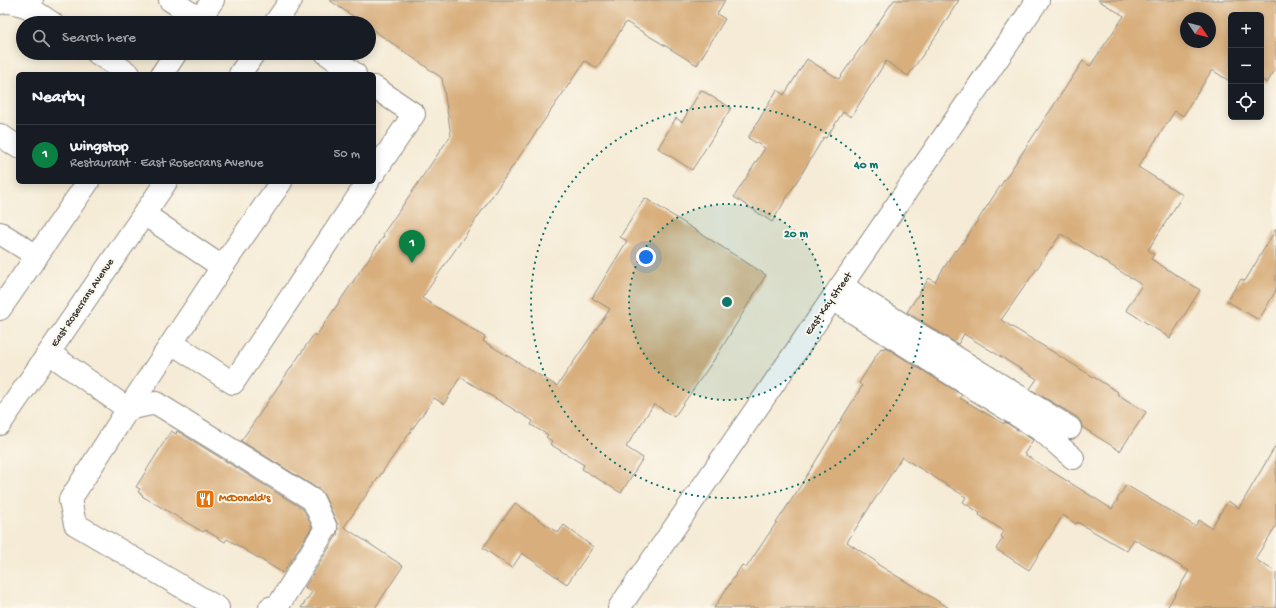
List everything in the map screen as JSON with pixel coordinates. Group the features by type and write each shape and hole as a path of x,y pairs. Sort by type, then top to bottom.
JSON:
{"street":[{"path":"170,0 191,16"},
{"path":"202,16 213,0"},
{"path":"282,16 291,0"},
{"name":"East Kay Street","path":"619,608 1038,0"},
{"path":"0,3 3,1 30,3 44,16"},
{"path":"107,60 125,72"},
{"path":"163,72 171,60"},
{"path":"241,72 249,60"},
{"path":"336,60 352,72"},
{"path":"376,88 414,114 376,170"},
{"path":"0,135 16,146"},
{"name":"East Rosecrans Avenue","path":"0,424 165,184"},
{"path":"218,608 75,524 70,500 128,409 279,184"},
{"path":"172,343 233,383 367,184"},
{"path":"0,309 37,256 80,185"},
{"path":"144,214 222,267"},
{"path":"0,233 37,256"},
{"path":"837,292 860,298 1070,428"},
{"path":"837,292 1042,431 1073,458"},
{"path":"49,353 128,409 156,403 313,500 326,528 278,606 270,608"}],"building":[{"path":"329,0 725,0 717,14 725,19 697,65 626,22 597,68 585,61 422,298 485,337 483,341 557,386 610,309 592,298 627,241 620,237 645,198 766,275 718,354 674,417 654,404 626,447 643,458 621,493 582,469 584,465 550,444 552,441 546,437 548,435 531,425 533,421 460,377 444,404 434,398 344,527 403,566 375,608 301,608 312,592 305,587 337,535 337,523 324,495 320,490 241,441 314,334 316,336 384,236 383,234 451,135 442,78 376,32 376,16 353,16"},
{"path":"894,0 959,0 908,76 886,61 851,117 843,112 826,138 824,137 772,222 734,197 765,148 748,138 777,90 784,95 807,59 839,79"},
{"path":"1098,0 1276,0 1276,68 1267,83 1264,81 1264,12 1228,12 1228,80 1212,70 1183,116 1175,111 1138,167 1183,195 1148,250 1154,254 1151,259 1200,290 1170,338 1126,310 1142,285 1061,234 1001,320 1118,392 1117,394 1146,412 1120,451 1082,427 1081,422 1077,417 1030,389 1037,379 964,334 958,344 907,312 929,278 935,282 955,250 957,251 1083,61 1090,66 1124,16"},
{"path":"701,90 731,108 692,170 658,148 676,118 682,122"},
{"path":"1276,229 1276,290 1259,320 1227,301 1241,279 1245,281"},
{"path":"885,347 962,395 960,398 1004,424 1005,422 1033,440 1024,454 1112,509 1126,485 1195,526 1199,520 1211,528 1228,501 1239,508 1276,445 1276,526 1255,559 1276,572 1276,608 1167,608 1189,571 1134,539 1127,551 1077,522 1076,524 1063,515 1029,570 996,549 1003,538 1001,536 1004,531 979,515 980,513 963,502 966,497 902,457 847,542 878,563 877,564 949,608 714,608 742,565 746,568 796,493 862,386 859,383 881,348 883,349"},
{"path":"171,431 176,434 177,431 303,509 312,527 283,573 227,539 225,542 205,530 203,532 142,496 143,495 138,492 140,489 136,487"},
{"path":"515,503 558,533 564,525 593,547 567,584 522,553 512,568 483,548"}],"place":[{"name":"Wingstop","path":"412,263"},
{"name":"McDonald's","path":"205,499"}]}
